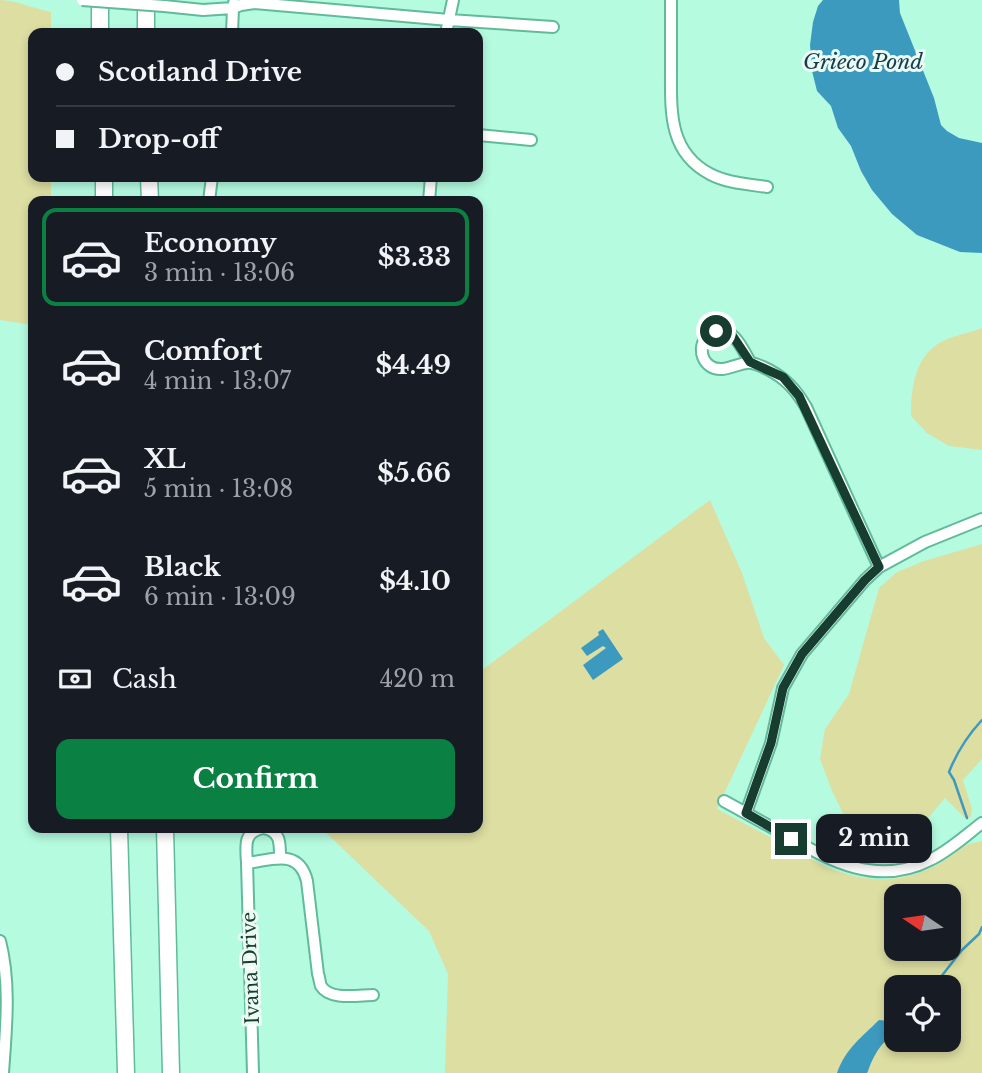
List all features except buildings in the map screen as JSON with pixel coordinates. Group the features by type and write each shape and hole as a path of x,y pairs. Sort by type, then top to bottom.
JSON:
{"highway":[{"path":"100,0 100,28"},
{"path":"146,0 146,28"},
{"path":"119,833 125,1073"},
{"path":"166,833 172,1073"}],"street":[{"path":"82,0 203,10 234,4 254,4 553,27"},
{"path":"447,28 453,0"},
{"path":"671,0 672,113 675,133 680,143 701,169 712,175 767,187"},
{"path":"232,28 234,4"},
{"path":"483,135 531,140"},
{"path":"750,362 722,369 714,368 703,357 704,341 716,331 729,333 750,362 783,377 799,396 879,567"},
{"path":"746,813 771,743 783,688 802,654 879,567 925,542 982,519"},
{"path":"724,801 828,859 862,870 880,872 912,868 928,862 943,854 982,823"},
{"name":"Ivana Drive","path":"252,833 246,844 253,1073"},
{"name":"Ivana Drive","path":"276,833 279,837 281,858 294,860 306,874 321,985 332,994 373,995"},
{"path":"247,863 281,858"},
{"path":"0,941 5,959 7,998 3,1073"}],"green space":[{"path":"0,0 51,12 51,28 28,28 28,182 51,182 51,196 28,196 28,324 0,320"},
{"path":"982,328 982,450 949,446 927,433 911,416 914,380 923,360 939,343"},
{"path":"710,500 742,573 764,638 784,665 717,809 829,868 871,879 898,878 925,871 966,845 982,841 982,1073 445,1073 448,974 429,931 326,833 483,833 483,669"},
{"path":"982,544 982,759 963,780 972,809 971,817 965,818 945,798 911,838 876,841 854,836 820,759 825,729 849,694 879,588 897,572"}],"water":[{"name":"Grieco Pond","path":"823,0 899,0 900,13 934,98 941,125 959,138 982,143 982,253 960,252 917,235 892,214 872,190 851,146 838,128 831,106 817,91 810,45 813,22"},
{"path":"603,629 623,659 593,680 583,665 606,648 603,646 587,656 581,648"},
{"path":"879,1020 884,1020 884,1043 867,1073 837,1073 850,1050"}],"waterway":[{"path":"967,818 949,772 963,744 982,720"},
{"path":"942,975 979,934 982,927"}],"route":[{"path":"716,331 725,331 732,335 750,362 783,377 799,396 879,567 802,654 783,688 771,743 746,813 791,839"}]}
